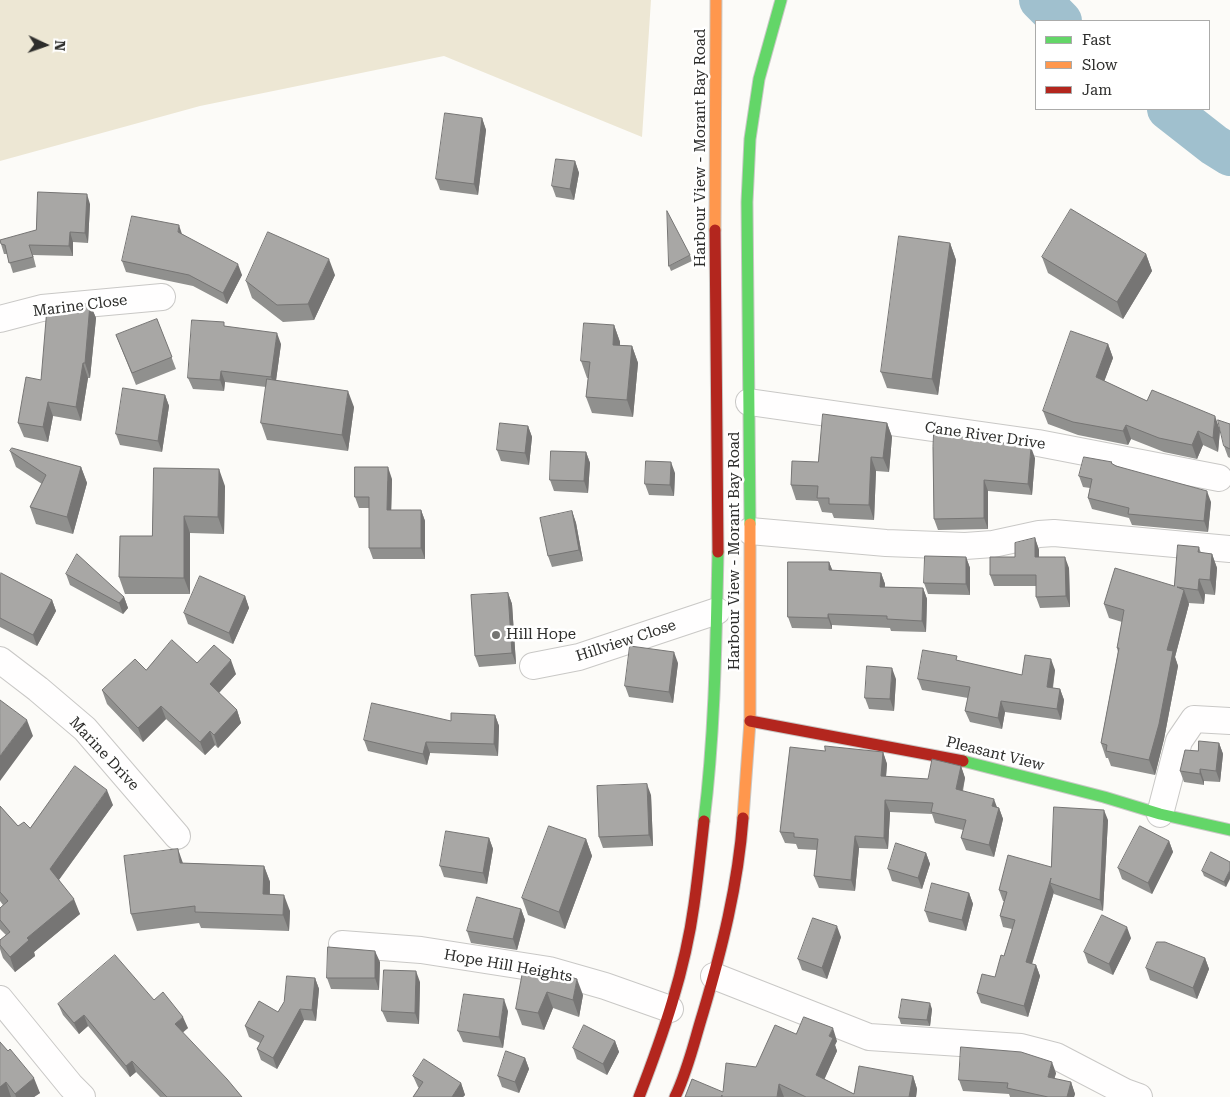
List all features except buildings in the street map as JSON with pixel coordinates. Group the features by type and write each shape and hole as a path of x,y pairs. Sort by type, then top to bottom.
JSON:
{"main road":[{"name":"Harbour View - Morant Bay Road","path":"639,1097 660,1044 679,977 694,907 710,770 716,676 717,610 718,435 714,178 716,0"},
{"name":"Harbour View - Morant Bay Road","path":"675,1097 683,1080 714,976 731,910 740,848 750,721 747,202 750,139 759,79 781,0"},
{"name":"Pleasant View","path":"750,721 947,757 1104,797 1160,814 1230,830"}],"street":[{"name":"Marine Close","path":"0,319 42,308 162,297"},
{"name":"Cane River Drive","path":"749,402 1038,443 1219,478"},
{"path":"750,531 886,543 965,546 994,544 1039,534 1054,533 1230,550"},
{"name":"Hillview Close","path":"533,666 579,657 717,610"},
{"name":"Marine Drive","path":"0,660 85,729 177,836"},
{"path":"1160,814 1179,741 1194,720 1230,721"},
{"name":"Hope Hill Heights","path":"342,944 421,950 549,970 605,986 670,1009"},
{"path":"714,976 868,1037 1021,1047 1056,1056 1125,1092 1139,1097"},
{"path":"0,999 71,1093"}],"shaded area":[{"path":"0,0 651,0 642,137 444,56 200,106 0,161"}],"waterway":[{"path":"1040,0 1060,20"},
{"path":"1169,110 1230,155"}],"traffic: fast":[{"path":"750,524 747,202 750,139 759,79 781,0"},
{"path":"704,821 713,720 718,552"},
{"path":"963,761 1104,797 1160,814 1230,830"}],"traffic: slow":[{"path":"715,230 716,0"},
{"path":"743,818 750,721 750,524"}],"traffic: jam":[{"path":"715,230 718,552"},
{"path":"750,721 963,761"},
{"path":"675,1097 684,1077 723,941 737,868 743,818"},
{"path":"639,1097 665,1026 685,954 694,905 704,821"}],"place":[{"name":"Hill Hope","path":"496,635"}]}
